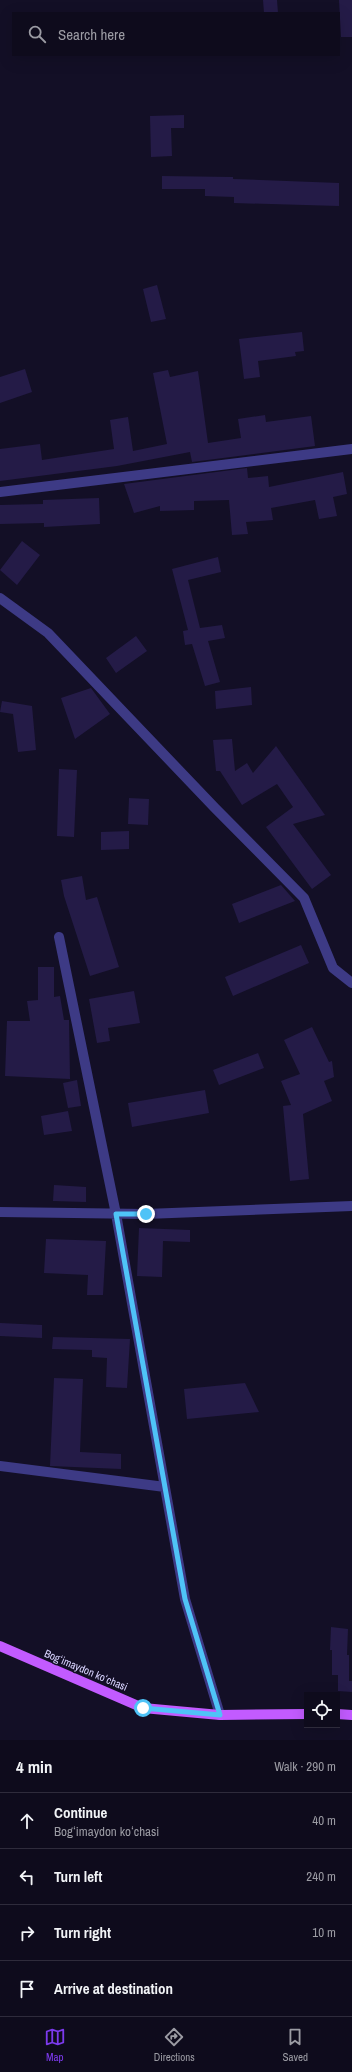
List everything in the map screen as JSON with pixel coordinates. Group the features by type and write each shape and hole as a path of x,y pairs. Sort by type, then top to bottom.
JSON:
{"main road":[{"name":"Bogʻimaydon koʻchasi","path":"0,1646 143,1708 220,1715 304,1714"},
{"path":"340,1714 352,1715"}],"street":[{"path":"0,492 352,449"},
{"path":"0,598 48,633 215,808 304,898 333,968 352,983"},
{"path":"59,937 116,1214 185,1599 220,1715"},
{"path":"0,1212 146,1214 352,1206"},
{"path":"0,1466 165,1487"}],"building":[{"path":"263,0 277,0 278,12 264,12"},
{"path":"339,0 352,0 352,37 341,37"},
{"path":"184,115 184,128 171,128 172,156 151,157 150,116"},
{"path":"162,176 233,177 233,179 339,183 339,206 234,203 234,197 205,196 205,189 162,189"},
{"path":"157,285 166,319 151,322 143,289"},
{"path":"302,332 304,351 295,352 296,356 258,361 260,377 244,379 239,339"},
{"path":"25,369 32,392 0,403 0,377"},
{"path":"168,370 170,377 198,371 208,443 241,438 238,419 265,415 266,422 311,416 315,446 192,462 190,452 117,466 0,481 0,449 40,444 42,460 114,449 110,420 128,417 133,451 167,444 153,373"},
{"path":"247,468 248,478 268,476 269,487 343,472 347,494 333,497 337,516 319,519 315,500 271,508 273,520 246,522 248,534 232,535 229,500 194,501 194,510 160,511 160,506 134,513 124,484"},
{"path":"99,498 100,524 44,527 44,523 0,524 0,505 43,504 43,500"},
{"path":"22,541 40,555 17,585 0,570"},
{"path":"218,557 221,572 188,580 200,628 222,625 225,638 208,641 220,682 205,686 192,644 185,645 183,631 188,630 172,569"},
{"path":"136,636 147,651 116,673 106,658"},
{"path":"251,687 252,705 216,709 215,691"},
{"path":"91,688 110,714 75,739 61,698"},
{"path":"2,701 32,706 36,750 18,752 13,714 0,712"},
{"path":"232,739 235,771 247,763 253,773 276,746 325,815 293,824 331,875 312,889 266,827 293,807 277,784 242,805 220,771 216,771 213,740"},
{"path":"59,769 77,770 74,837 57,836"},
{"path":"129,798 149,799 148,825 128,824"},
{"path":"129,831 129,849 101,850 101,832"},
{"path":"82,876 86,900 97,897 119,967 90,976 64,896 61,880"},
{"path":"281,885 295,901 239,923 232,904"},
{"path":"301,945 309,963 233,996 225,977"},
{"path":"38,967 54,967 54,997 60,996 64,1020 69,1020 70,1079 5,1076 7,1021 30,1021 27,1001 38,1000"},
{"path":"134,991 140,1023 108,1028 110,1041 97,1043 89,999"},
{"path":"312,1027 329,1062 332,1061 334,1077 324,1081 332,1101 303,1114 309,1179 290,1181 283,1106 291,1105 281,1081 300,1074 284,1040"},
{"path":"258,1053 264,1068 219,1085 213,1070"},
{"path":"77,1080 81,1106 68,1108 63,1083"},
{"path":"205,1090 209,1113 132,1127 128,1103"},
{"path":"68,1111 72,1131 44,1135 41,1116"},
{"path":"54,1185 86,1187 86,1202 53,1201"},
{"path":"139,1228 190,1230 190,1242 163,1241 162,1277 137,1276"},
{"path":"46,1239 106,1241 103,1295 87,1295 88,1275 44,1273"},
{"path":"0,1323 42,1325 42,1338 0,1336"},
{"path":"53,1337 130,1339 127,1388 106,1387 107,1358 92,1357 92,1350 52,1349"},
{"path":"54,1378 83,1379 80,1452 121,1454 121,1469 50,1466"},
{"path":"245,1383 259,1412 187,1419 184,1389"},
{"path":"331,1627 348,1629 347,1655 349,1655 349,1681 352,1681 352,1692 338,1691 338,1675 332,1675 332,1650 330,1650"}],"route":[{"path":"143,1708 220,1715 185,1599 116,1214 146,1214"}]}
